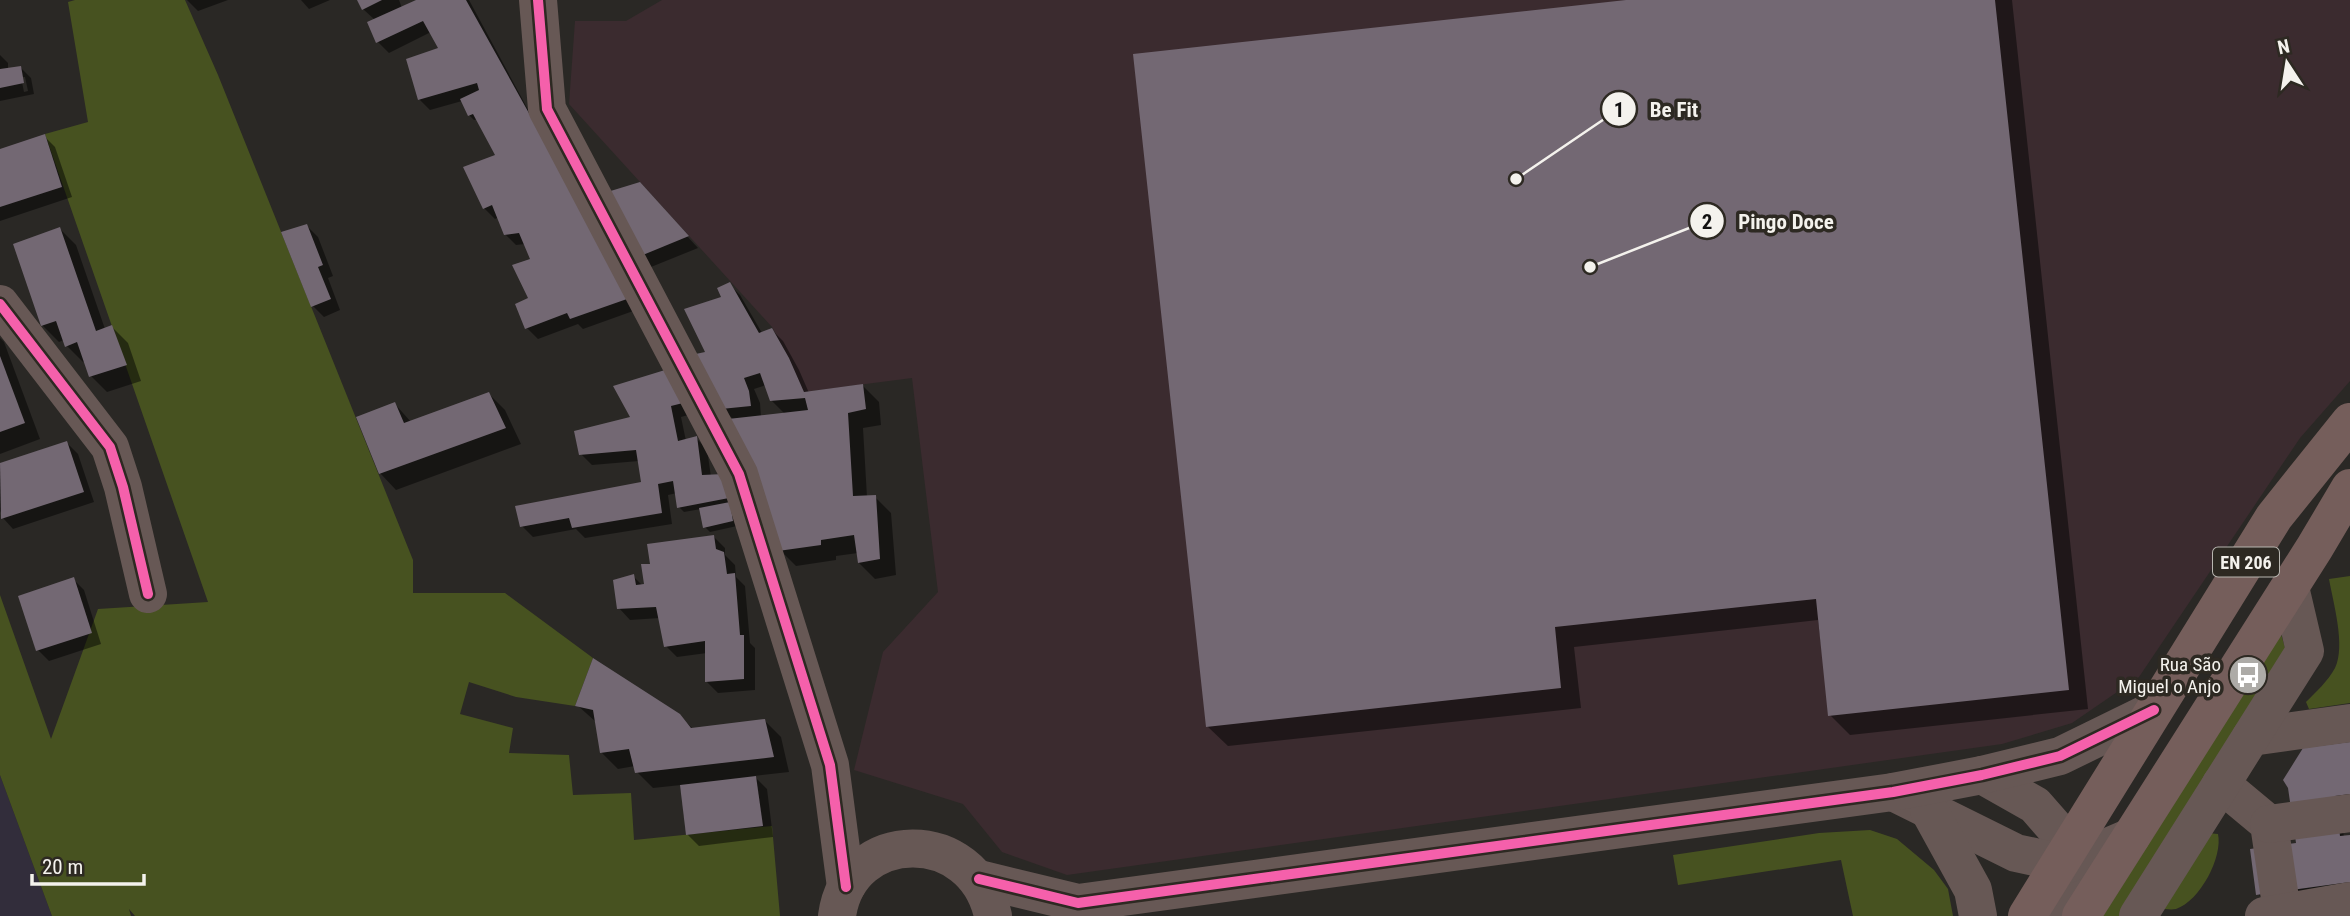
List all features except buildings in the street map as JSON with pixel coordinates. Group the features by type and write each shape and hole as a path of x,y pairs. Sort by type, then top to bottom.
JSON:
{"main road":[{"name":"EN 206","path":"2027,916 2069,856 2154,710 2274,517 2350,422"},
{"name":"EN 206","path":"2081,916 2350,488"}],"street":[{"path":"538,0 547,109 739,474 830,765 842,902"},
{"path":"0,304 110,447 124,487 148,594"},
{"path":"2138,916 2305,651 2290,587"},
{"path":"842,902 855,876 874,859 908,848 933,849 955,859 979,879 1067,909 1893,792 1982,775 2060,756 2154,710"},
{"path":"2251,737 2350,723"},
{"path":"1982,775 2035,805 2069,856 2071,894 2057,916"},
{"path":"2221,784 2269,824 2350,813"},
{"path":"1893,792 2016,853 2069,856 2131,837"},
{"path":"1929,810 1973,890 1978,916"},
{"path":"2269,824 2273,914 2350,901"},
{"path":"979,879 990,899 993,916"}],"shaded area":[{"path":"662,0 2350,0 2350,381 2300,438 2139,677 2072,723 2002,744 1067,875 1002,852 963,804 854,770 883,652 938,592 912,378 804,392 772,327 569,104 575,21 626,21"},
{"path":"0,775 52,916 0,916"}],"green space":[{"path":"185,0 218,75 413,560 413,593 505,593 593,658 575,706 516,697 469,682 460,714 513,728 509,753 569,755 573,795 631,793 634,840 772,826 780,916 135,916 129,909 131,916 52,916 0,775 0,595 51,739 98,609 208,602 45,134 88,122 68,2"},
{"path":"2350,576 2350,703 2309,709 2306,702 2329,677 2338,659 2338,624 2329,579"},
{"path":"2281,634 2286,651 2119,916 2103,916"},
{"path":"1870,830 1897,839 1934,870 1948,889 1953,916 1853,916 1841,860 1678,885 1673,855 1819,833"},
{"path":"2207,833 2218,834 2219,843 2213,866 2201,888 2176,909 2159,908"}],"cycle path":[{"path":"538,0 547,109 739,474 830,765 846,887"},
{"path":"0,304 110,447 123,487 148,594"},
{"path":"979,879 1078,903 1893,792 1982,775 2060,756 2154,710"}],"place":[{"name":"Be Fit","path":"1516,179"},
{"name":"Pingo Doce","path":"1590,267"},
{"name":"Rua São Miguel o Anjo","path":"2248,675"}]}
